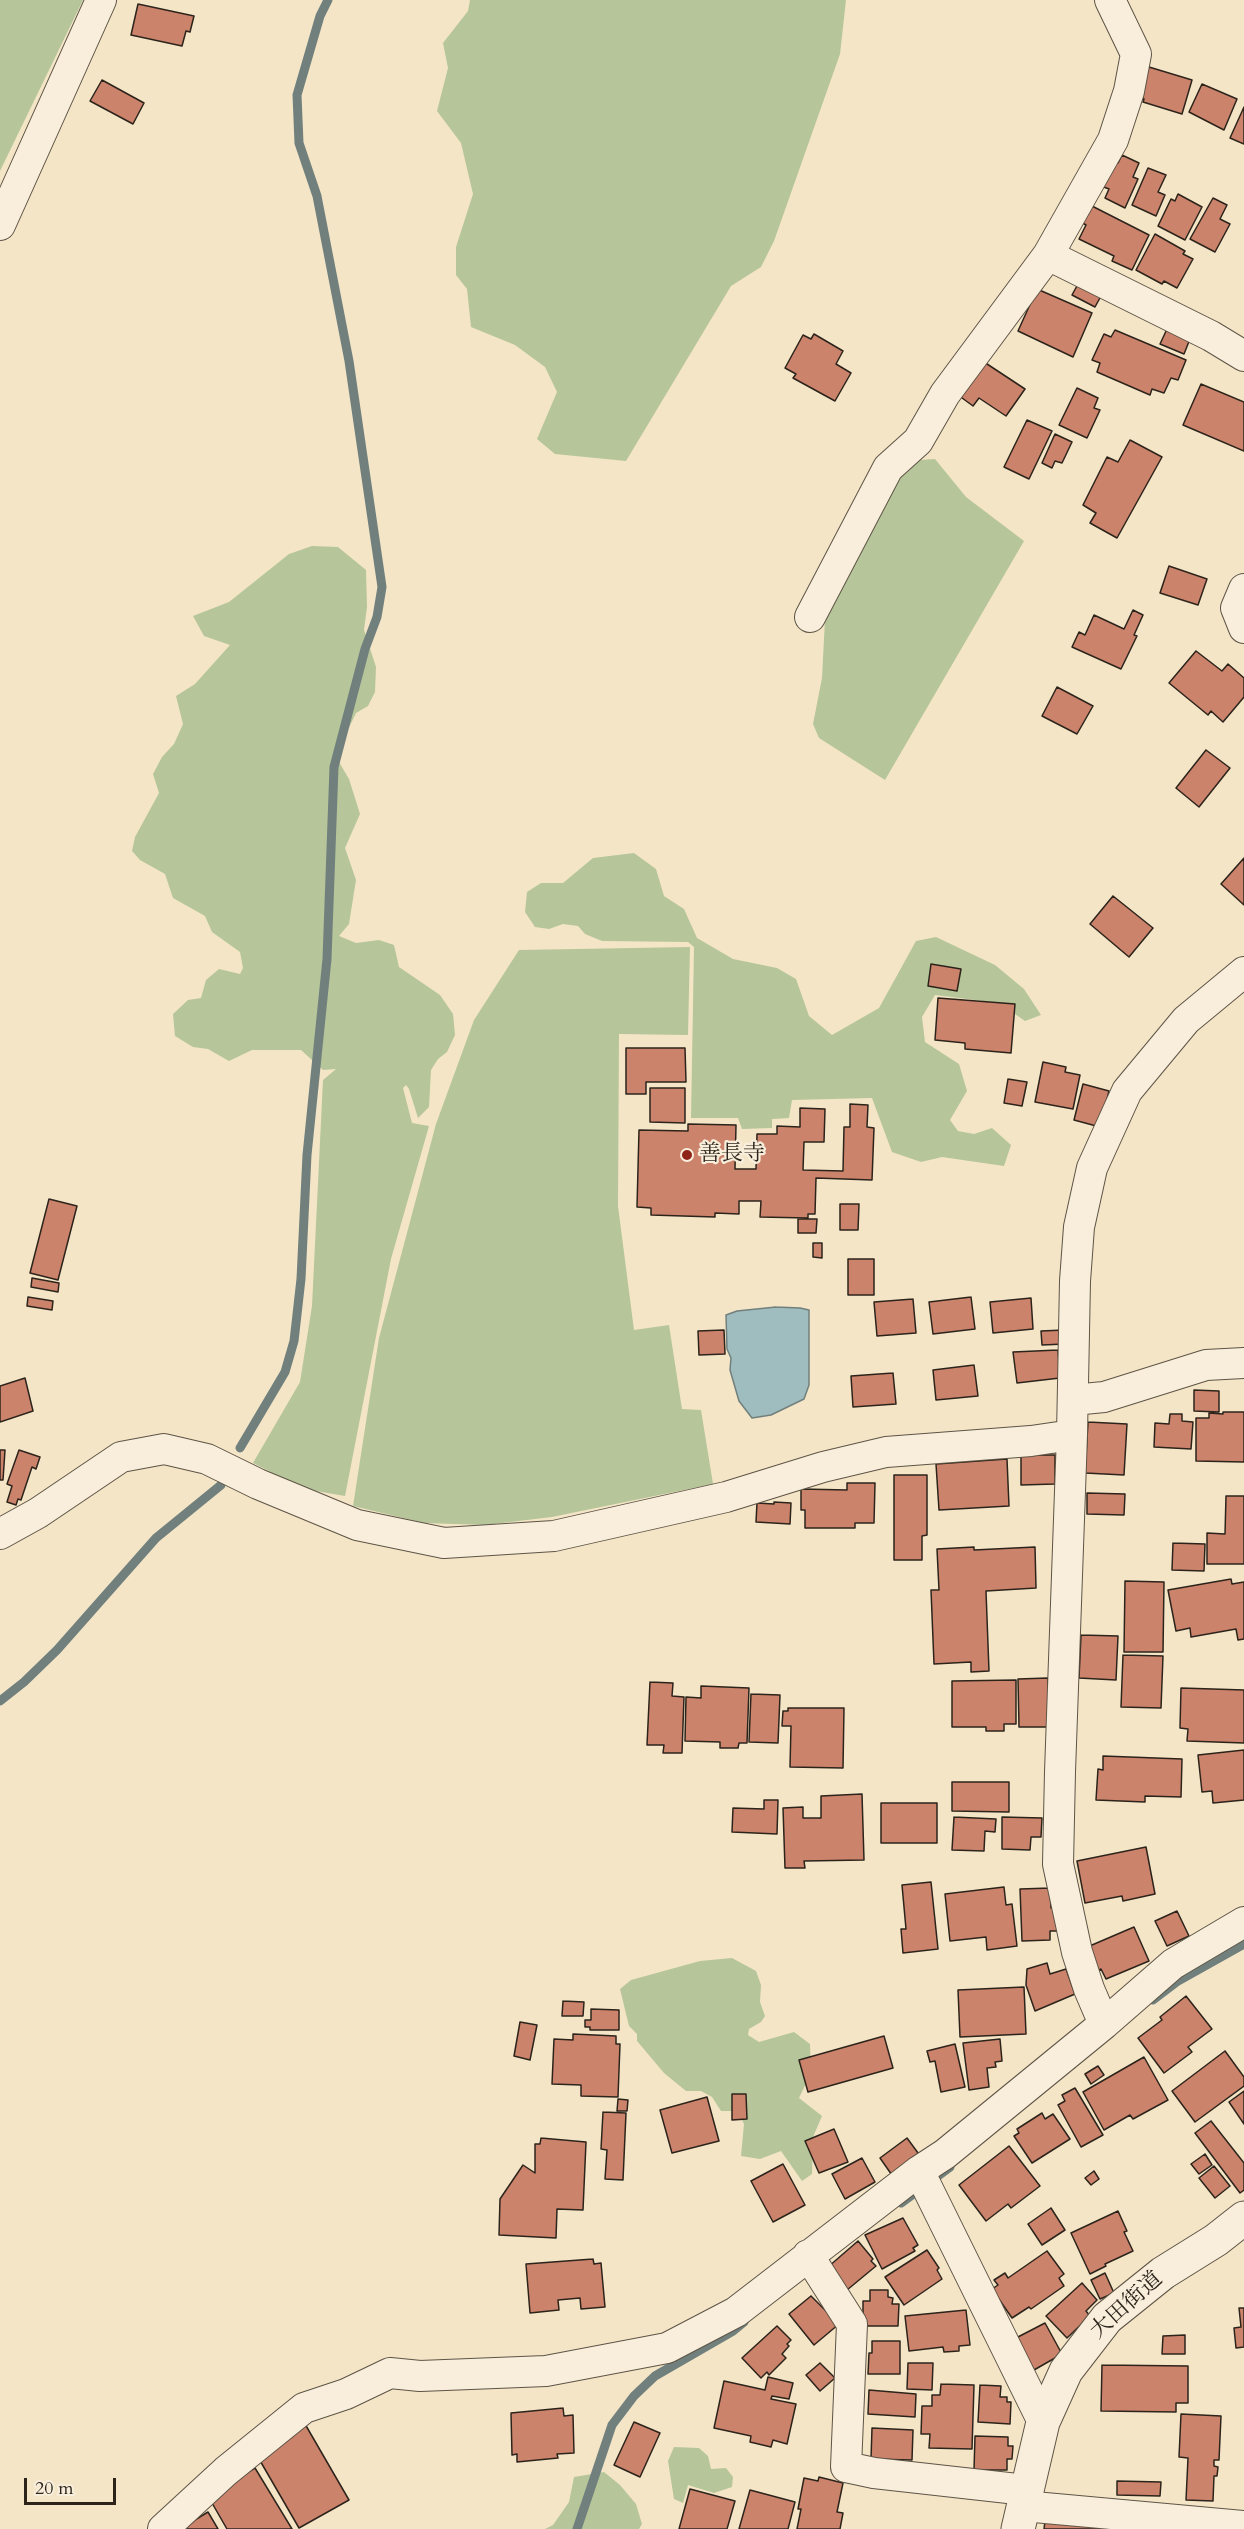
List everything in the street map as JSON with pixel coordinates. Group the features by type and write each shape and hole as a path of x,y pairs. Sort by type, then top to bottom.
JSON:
{"street":[{"path":"0,225 101,0"},
{"path":"810,617 888,468 918,441 945,394 1048,255 1113,140 1129,91 1136,54 1110,0"},
{"path":"1048,255 1211,336 1244,356"},
{"path":"1244,589 1236,608 1244,628"},
{"path":"1104,2024 1077,1952 1058,1864 1075,1281 1079,1227 1092,1168 1126,1091 1186,1020 1244,972"},
{"path":"1073,1400 1104,1397 1206,1365 1244,1363"},
{"path":"0,1534 38,1513 121,1457 164,1449 207,1459 258,1484 357,1525 400,1536 444,1543 554,1536 726,1497 823,1467 886,1452 1031,1441 1072,1435"},
{"path":"163,2529 226,2471 303,2409 346,2394 390,2373 420,2376 546,2372 667,2348 736,2312 814,2264 925,2184 945,2154 1104,2024 1173,1964 1244,1922"},
{"path":"925,2184 1043,2422"},
{"name":"大田街道","path":"1022,2509 1043,2422 1066,2371 1107,2318 1163,2273 1216,2240 1244,2218"},
{"path":"814,2264 852,2324 846,2467 894,2476 1022,2509 1244,2526"}],"green space":[{"path":"0,0 83,0 0,171"},
{"path":"470,0 846,0 840,54 774,241 761,267 731,286 626,461 555,454 537,439 557,392 545,367 515,345 471,327 467,289 456,275 456,247 473,194 461,143 437,111 448,68 443,43 468,11"},
{"path":"935,459 966,497 1024,541 885,780 819,738 813,724 822,678 825,619 889,489 919,460"},
{"path":"312,546 338,547 366,570 367,607 364,630 376,667 375,692 368,706 356,713 344,738 339,762 349,779 360,814 345,848 356,880 349,924 339,936 356,943 379,940 394,945 399,967 440,995 453,1014 455,1035 447,1052 438,1059 431,1070 429,1107 418,1118 409,1089 406,1085 403,1088 412,1123 429,1126 391,1259 345,1496 304,1489 253,1463 300,1382 312,1306 323,1080 336,1069 323,1070 301,1050 252,1050 229,1061 208,1049 193,1047 175,1036 173,1014 188,1000 201,998 206,980 219,969 240,974 243,968 240,952 212,932 205,916 173,898 165,874 140,860 132,851 135,837 159,793 153,774 162,757 174,744 183,724 176,696 195,684 230,645 204,636 193,616 229,602 289,554"},
{"path":"634,853 656,869 664,896 684,909 697,938 733,959 777,968 796,979 809,1016 832,1035 879,1008 916,941 936,937 995,965 1024,989 1041,1015 1025,1021 999,1003 935,995 922,1017 925,1042 959,1064 967,1091 950,1120 958,1131 974,1134 992,1128 1011,1145 1004,1166 942,1157 921,1162 892,1152 872,1098 792,1100 789,1118 772,1119 772,1128 742,1129 738,1118 691,1118 694,947 688,942 602,941 585,934 578,926 563,924 549,929 535,927 525,912 527,892 541,883 563,883 593,858"},
{"path":"690,947 688,1035 619,1034 618,1206 634,1330 669,1325 682,1409 701,1410 713,1484 552,1517 485,1525 424,1523 353,1506 379,1338 436,1124 474,1020 519,950"},
{"path":"732,1958 756,1971 761,1985 760,2002 765,2016 761,2022 749,2029 748,2035 759,2042 794,2032 810,2044 811,2073 799,2098 822,2116 813,2137 812,2174 802,2181 781,2151 760,2159 741,2156 744,2124 738,2111 721,2111 712,2097 701,2091 686,2091 664,2073 637,2041 637,2034 629,2026 620,1989 631,1980 700,1961"},
{"path":"674,2447 699,2448 708,2456 711,2469 726,2468 733,2477 732,2487 714,2493 688,2485 683,2503 674,2499 668,2461"},
{"path":"604,2472 620,2485 636,2504 642,2524 639,2529 545,2529 553,2525 569,2502 574,2477"}],"water":[{"path":"776,1307 809,1310 809,1385 804,1399 771,1415 752,1418 739,1401 730,1370 731,1358 727,1349 726,1315 737,1311"}],"building":[{"path":"138,4 194,16 190,32 186,31 182,46 131,35"},
{"path":"1149,67 1192,80 1182,114 1143,102 1144,99 1140,97"},
{"path":"102,80 144,103 133,124 90,101"},
{"path":"1202,84 1237,99 1224,130 1189,112"},
{"path":"1244,107 1244,144 1230,138"},
{"path":"1122,155 1139,163 1133,177 1138,179 1125,208 1105,198 1109,189 1101,186 1112,161 1118,163"},
{"path":"1148,168 1166,175 1158,192 1165,195 1156,216 1132,205"},
{"path":"1178,194 1202,207 1185,240 1158,226 1171,199 1175,201"},
{"path":"1213,198 1227,205 1220,219 1230,224 1215,252 1190,239"},
{"path":"1090,205 1149,235 1132,270 1112,261 1114,256 1079,239 1086,225 1081,222"},
{"path":"1155,234 1185,251 1183,254 1193,259 1177,288 1164,281 1162,284 1136,270"},
{"path":"1078,284 1101,296 1095,307 1072,295"},
{"path":"1037,289 1092,313 1073,357 1018,331"},
{"path":"1167,329 1190,339 1184,354 1160,344"},
{"path":"1115,330 1186,360 1178,380 1171,378 1164,393 1152,389 1150,395 1097,372 1100,363 1092,360 1104,334 1111,337"},
{"path":"814,334 843,351 836,364 851,373 835,401 793,378 796,374 785,368 803,335 811,339"},
{"path":"981,360 1025,389 1006,416 979,398 973,406 958,395"},
{"path":"1201,384 1244,402 1244,451 1183,425"},
{"path":"1077,388 1098,398 1094,408 1100,410 1087,438 1059,425"},
{"path":"1027,420 1052,431 1029,479 1004,467"},
{"path":"1055,434 1072,442 1062,463 1055,461 1052,468 1042,463"},
{"path":"1130,440 1162,457 1117,538 1090,523 1096,513 1083,505 1107,457 1118,462"},
{"path":"1169,566 1207,579 1198,605 1160,593"},
{"path":"1133,610 1143,615 1134,635 1137,636 1121,669 1072,647 1079,632 1085,635 1094,615 1124,629"},
{"path":"1196,651 1222,671 1228,664 1244,678 1244,697 1223,722 1211,711 1208,715 1169,683"},
{"path":"1057,687 1093,706 1077,734 1042,716"},
{"path":"1206,750 1230,768 1199,807 1176,788"},
{"path":"1244,858 1244,905 1221,884"},
{"path":"1113,896 1153,928 1129,957 1090,924"},
{"path":"931,964 961,969 957,991 928,986"},
{"path":"938,998 1015,1004 1011,1053 965,1049 965,1043 935,1040"},
{"path":"626,1048 685,1048 686,1082 646,1082 646,1094 626,1094"},
{"path":"1043,1062 1066,1067 1065,1072 1080,1075 1073,1109 1035,1102"},
{"path":"1008,1079 1027,1082 1022,1106 1004,1103"},
{"path":"1083,1084 1109,1091 1100,1127 1074,1120"},
{"path":"650,1088 685,1088 685,1123 650,1122"},
{"name":"善長寺","path":"850,1104 868,1105 867,1127 874,1128 872,1180 816,1178 815,1214 808,1214 808,1218 760,1217 761,1201 739,1201 739,1214 715,1213 715,1217 651,1215 651,1208 637,1207 639,1130 688,1131 688,1124 736,1125 735,1169 756,1169 757,1134 777,1134 777,1126 800,1127 800,1108 825,1109 824,1142 804,1142 803,1170 843,1171 844,1127 850,1127"},
{"path":"49,1199 77,1206 58,1280 30,1273"},
{"path":"840,1204 859,1204 858,1230 840,1230"},
{"path":"798,1219 817,1219 816,1233 798,1233"},
{"path":"813,1243 822,1243 822,1258 813,1257"},
{"path":"848,1259 874,1259 874,1295 848,1295"},
{"path":"32,1278 59,1283 58,1292 31,1287"},
{"path":"28,1297 53,1301 52,1310 27,1306"},
{"path":"971,1297 975,1329 933,1334 929,1302"},
{"path":"1031,1298 1033,1329 993,1333 990,1302"},
{"path":"913,1299 916,1333 877,1336 874,1302"},
{"path":"724,1330 725,1354 699,1355 698,1331"},
{"path":"1064,1330 1065,1344 1042,1345 1041,1331"},
{"path":"1058,1350 1060,1378 1017,1383 1013,1352"},
{"path":"974,1365 978,1396 936,1400 933,1370"},
{"path":"893,1373 896,1404 853,1407 851,1376"},
{"path":"25,1378 33,1411 0,1422 0,1386"},
{"path":"1194,1390 1219,1391 1219,1412 1194,1411"},
{"path":"1223,1412 1244,1412 1244,1462 1196,1461 1196,1418 1209,1418 1209,1413 1223,1414"},
{"path":"1170,1414 1182,1414 1182,1421 1193,1422 1191,1449 1154,1447 1155,1423 1169,1424"},
{"path":"1088,1422 1127,1424 1124,1475 1085,1473"},
{"path":"0,1450 5,1450 3,1480 0,1480"},
{"path":"19,1450 40,1457 36,1469 32,1467 21,1500 18,1499 16,1505 7,1502 12,1486 7,1484"},
{"path":"1021,1455 1055,1455 1055,1484 1021,1485"},
{"path":"1007,1459 1009,1506 939,1510 936,1464"},
{"path":"894,1475 927,1475 927,1535 922,1536 922,1560 894,1560"},
{"path":"847,1483 875,1483 874,1523 855,1523 855,1528 805,1528 805,1510 801,1510 801,1489 847,1490"},
{"path":"1087,1493 1125,1494 1124,1515 1087,1514"},
{"path":"1226,1496 1244,1496 1244,1564 1207,1564 1207,1533 1225,1534"},
{"path":"774,1502 791,1503 790,1524 756,1522 757,1503 774,1504"},
{"path":"1173,1543 1205,1544 1204,1571 1172,1570"},
{"path":"974,1547 974,1550 1035,1547 1036,1588 986,1591 989,1671 971,1672 971,1662 934,1664 931,1590 939,1590 937,1549"},
{"path":"1231,1579 1232,1584 1244,1582 1244,1639 1238,1640 1236,1629 1191,1637 1190,1628 1176,1631 1168,1590"},
{"path":"1125,1581 1164,1582 1163,1652 1124,1652"},
{"path":"1081,1635 1118,1636 1116,1680 1079,1678"},
{"path":"1123,1655 1163,1656 1161,1708 1121,1707"},
{"path":"1048,1678 1048,1727 1019,1727 1018,1679"},
{"path":"1016,1680 1016,1724 1004,1724 1004,1731 986,1731 986,1727 952,1727 952,1681"},
{"path":"650,1682 673,1683 672,1696 684,1697 682,1753 663,1753 664,1745 647,1745"},
{"path":"701,1686 749,1688 747,1743 739,1743 738,1748 720,1748 720,1742 685,1741 686,1697 701,1698"},
{"path":"1181,1688 1244,1690 1244,1743 1187,1741 1188,1729 1180,1728"},
{"path":"751,1694 780,1695 778,1743 749,1742"},
{"path":"788,1708 844,1708 843,1768 790,1767 791,1726 782,1726 783,1711 788,1711"},
{"path":"1244,1750 1244,1800 1213,1803 1212,1791 1202,1792 1198,1755"},
{"path":"1103,1756 1182,1759 1181,1797 1145,1796 1145,1802 1096,1800 1098,1769 1103,1770"},
{"path":"952,1782 1009,1782 1009,1812 952,1811"},
{"path":"862,1794 864,1860 804,1861 805,1868 785,1868 783,1808 803,1807 803,1818 821,1818 821,1796"},
{"path":"764,1800 778,1800 777,1834 732,1832 733,1808 764,1809"},
{"path":"881,1803 937,1803 937,1843 881,1843"},
{"path":"954,1817 996,1819 995,1832 985,1831 984,1851 952,1850"},
{"path":"1002,1817 1042,1818 1041,1837 1031,1837 1030,1850 1002,1849"},
{"path":"1146,1847 1155,1894 1123,1901 1122,1896 1085,1903 1077,1861"},
{"path":"931,1882 938,1949 903,1953 901,1929 906,1929 902,1885"},
{"path":"1004,1887 1006,1905 1012,1904 1017,1946 987,1950 986,1937 950,1941 945,1894"},
{"path":"1050,1888 1051,1908 1059,1908 1059,1931 1050,1931 1050,1940 1022,1941 1020,1889"},
{"path":"1177,1911 1189,1936 1167,1946 1155,1921"},
{"path":"1134,1927 1149,1961 1106,1979 1101,1969 1095,1972 1085,1948"},
{"path":"1047,1963 1050,1974 1066,1969 1075,1994 1035,2011 1026,1985 1027,1969"},
{"path":"1024,1987 1026,2034 960,2037 958,1990"},
{"path":"1186,1996 1212,2029 1188,2047 1192,2052 1164,2073 1138,2038 1162,2020 1160,2017"},
{"path":"563,2001 584,2002 583,2016 562,2016"},
{"path":"591,2009 619,2010 619,2030 590,2030 590,2027 585,2027 585,2020 591,2020"},
{"path":"520,2022 537,2025 530,2060 514,2056"},
{"path":"573,2034 616,2036 616,2044 620,2044 618,2097 581,2096 581,2085 552,2084 554,2039 573,2040"},
{"path":"884,2036 893,2068 808,2092 799,2060"},
{"path":"1000,2039 1002,2061 995,2062 996,2067 987,2068 989,2087 969,2090 963,2043"},
{"path":"955,2044 965,2087 941,2092 935,2061 930,2062 927,2051"},
{"path":"1225,2051 1244,2077 1244,2086 1195,2122 1172,2091"},
{"path":"1144,2057 1168,2100 1133,2119 1130,2115 1104,2130 1083,2092"},
{"path":"1098,2066 1104,2075 1091,2084 1085,2074"},
{"path":"1075,2088 1103,2135 1081,2147 1058,2105 1065,2101 1062,2095"},
{"path":"1244,2091 1244,2124 1229,2102"},
{"path":"732,2094 746,2094 747,2119 732,2120"},
{"path":"707,2097 719,2141 672,2153 660,2110"},
{"path":"618,2099 628,2100 627,2111 617,2111"},
{"path":"603,2112 626,2113 623,2180 605,2179 607,2150 601,2149"},
{"path":"1042,2113 1045,2119 1053,2114 1070,2139 1032,2163 1014,2136 1019,2133 1017,2129"},
{"path":"1211,2121 1244,2163 1244,2190 1240,2193 1195,2133"},
{"path":"834,2129 848,2162 819,2173 805,2141"},
{"path":"541,2138 586,2142 583,2210 557,2209 556,2238 499,2235 500,2199 523,2165 535,2173 535,2144 540,2144"},
{"path":"907,2138 921,2157 894,2178 880,2158"},
{"path":"1009,2146 1040,2186 1011,2208 1008,2204 986,2221 959,2185"},
{"path":"1205,2154 1212,2165 1199,2174 1191,2164"},
{"path":"862,2158 875,2182 845,2199 832,2174"},
{"path":"783,2164 805,2205 773,2222 751,2181"},
{"path":"1214,2166 1230,2186 1215,2198 1199,2178"},
{"path":"1094,2171 1099,2179 1091,2185 1085,2178"},
{"path":"1051,2208 1065,2230 1042,2245 1028,2224"},
{"path":"1118,2211 1133,2251 1090,2274 1071,2233"},
{"path":"903,2218 918,2245 913,2248 915,2251 882,2269 865,2235"},
{"path":"858,2241 876,2266 847,2290 828,2267"},
{"path":"927,2250 939,2268 937,2270 942,2279 904,2305 885,2277"},
{"path":"1047,2251 1064,2274 1059,2278 1064,2286 1031,2309 1029,2307 1012,2318 992,2289 998,2285 994,2280 1005,2273 1008,2278"},
{"path":"593,2259 594,2264 601,2263 605,2307 581,2309 580,2298 558,2300 559,2310 530,2313 526,2264"},
{"path":"1105,2273 1114,2293 1100,2299 1091,2280"},
{"path":"1082,2283 1097,2300 1086,2311 1090,2316 1067,2338 1046,2316"},
{"path":"870,2290 888,2290 888,2297 893,2298 892,2304 899,2304 898,2326 863,2326 863,2301 870,2301"},
{"path":"811,2296 839,2324 814,2345 789,2314"},
{"path":"1239,2308 1244,2308 1244,2347 1236,2348 1234,2328 1241,2327"},
{"path":"966,2310 970,2345 959,2346 959,2351 944,2352 943,2347 909,2351 905,2316"},
{"path":"1045,2323 1062,2354 1034,2370 1016,2338"},
{"path":"777,2326 791,2340 782,2354 786,2358 769,2375 767,2372 761,2378 742,2358"},
{"path":"1185,2335 1185,2354 1162,2354 1163,2336"},
{"path":"872,2341 900,2341 900,2374 868,2374"},
{"path":"820,2363 835,2378 820,2391 806,2375"},
{"path":"908,2363 933,2363 932,2390 907,2389"},
{"path":"1102,2365 1188,2366 1188,2403 1176,2403 1176,2412 1101,2411"},
{"path":"768,2377 793,2383 789,2399 772,2396 771,2399 796,2404 787,2444 773,2440 771,2447 750,2442 751,2436 714,2428 724,2381 765,2390"},
{"path":"941,2384 974,2385 972,2449 929,2448 930,2434 921,2434 922,2406 932,2406 932,2395 940,2395"},
{"path":"980,2385 1001,2386 1000,2397 1007,2397 1007,2402 1011,2402 1010,2424 978,2422"},
{"path":"869,2390 916,2394 915,2417 868,2414"},
{"path":"563,2408 564,2416 573,2415 574,2453 557,2454 558,2458 517,2462 517,2454 512,2455 511,2413"},
{"path":"1181,2414 1221,2416 1219,2460 1214,2460 1214,2466 1218,2467 1217,2476 1214,2476 1213,2501 1186,2500 1188,2458 1179,2457"},
{"path":"634,2422 660,2433 640,2477 614,2465"},
{"path":"305,2424 349,2500 299,2528 255,2452"},
{"path":"872,2428 913,2430 912,2460 871,2459"},
{"path":"975,2436 1008,2437 1008,2446 1013,2446 1012,2459 1007,2459 1007,2470 974,2470"},
{"path":"255,2468 292,2529 227,2529 208,2496"},
{"path":"819,2477 843,2483 837,2512 843,2513 840,2529 797,2529 804,2478 818,2481"},
{"path":"1117,2481 1161,2482 1160,2496 1117,2495"},
{"path":"690,2489 735,2501 727,2529 679,2529"},
{"path":"750,2490 795,2502 788,2529 739,2529"},
{"path":"208,2512 218,2529 180,2529"},
{"path":"1045,2521 1114,2529 1044,2529"}],"waterway":[{"path":"240,1448 285,1372 294,1341 301,1279 307,1155 327,959 334,767 365,649 377,617 382,587 349,361 317,196 299,143 297,95 320,16 328,0"},
{"path":"0,1701 24,1682 57,1650 156,1538 221,1485"},
{"path":"1153,2000 1178,1981 1244,1944"},
{"path":"901,2203 950,2167"},
{"path":"577,2529 612,2425 634,2396 655,2376 733,2331 744,2322"}],"place":[{"name":"善長寺","path":"687,1155"}]}
